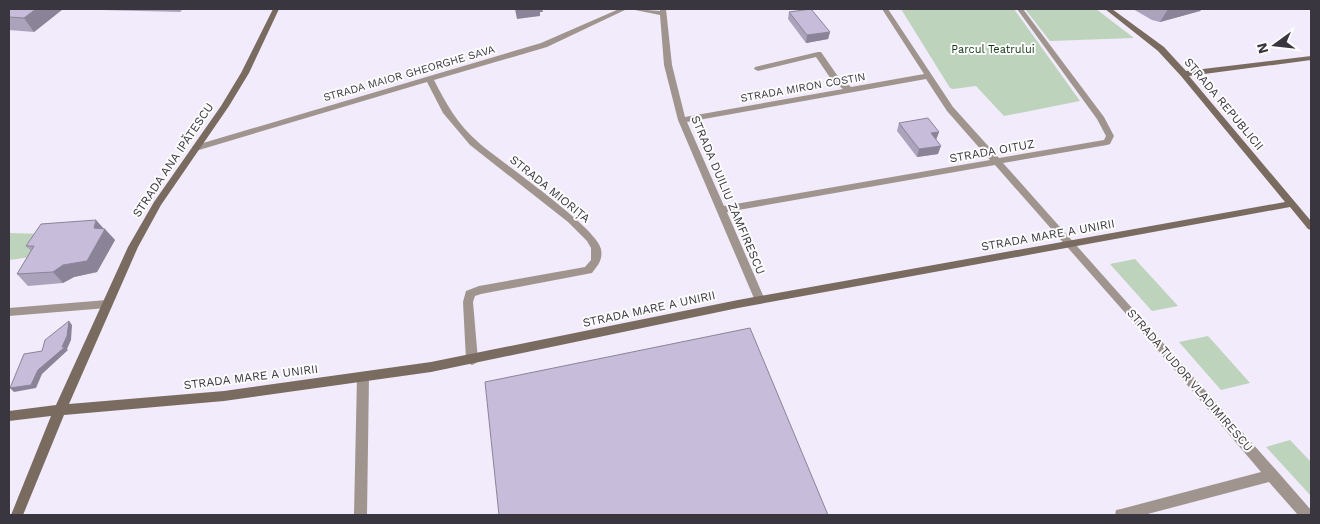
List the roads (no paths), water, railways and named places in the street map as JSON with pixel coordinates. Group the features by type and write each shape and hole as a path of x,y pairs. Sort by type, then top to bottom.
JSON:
{"main road":[{"name":"STRADA ANA IPĂTESCU","path":"17,515 60,410 144,226 245,73 276,9"},
{"name":"STRADA REPUBLICII","path":"1108,9 1160,49 1184,74 1311,227"},
{"path":"1184,74 1311,58"},
{"name":"STRADA MARE A UNIRII","path":"9,416 224,396 472,360 760,300 1292,204"}],"street":[{"name":"STRADA MAIOR GHEORGHE SAVA","path":"196,148 544,45 624,9"},
{"path":"638,9 664,12"},
{"name":"STRADA TUDOR VLADIMIRESCU","path":"885,9 950,109 1072,245 1306,515"},
{"name":"STRADA OITUZ","path":"720,210 1000,163 1096,146 1107,142 1110,136 1101,119 1020,9"},
{"name":"STRADA DUILIU ZAMFIRESCU","path":"664,12 668,65 682,120 760,300"},
{"path":"758,69 818,54 834,77 850,90"},
{"name":"STRADA MIRON COSTIN","path":"682,120 928,76"},
{"name":"STRADA MIORIȚA","path":"429,79 446,111 474,143 571,220 591,239 596,248 596,262 588,270 479,290 470,294 468,302 472,360"},
{"path":"9,312 107,304"},
{"path":"360,515 363,377"},
{"path":"1121,515 1273,475"}],"park label":[{"name":"Parcul Teatrului","path":"993,49"}]}
